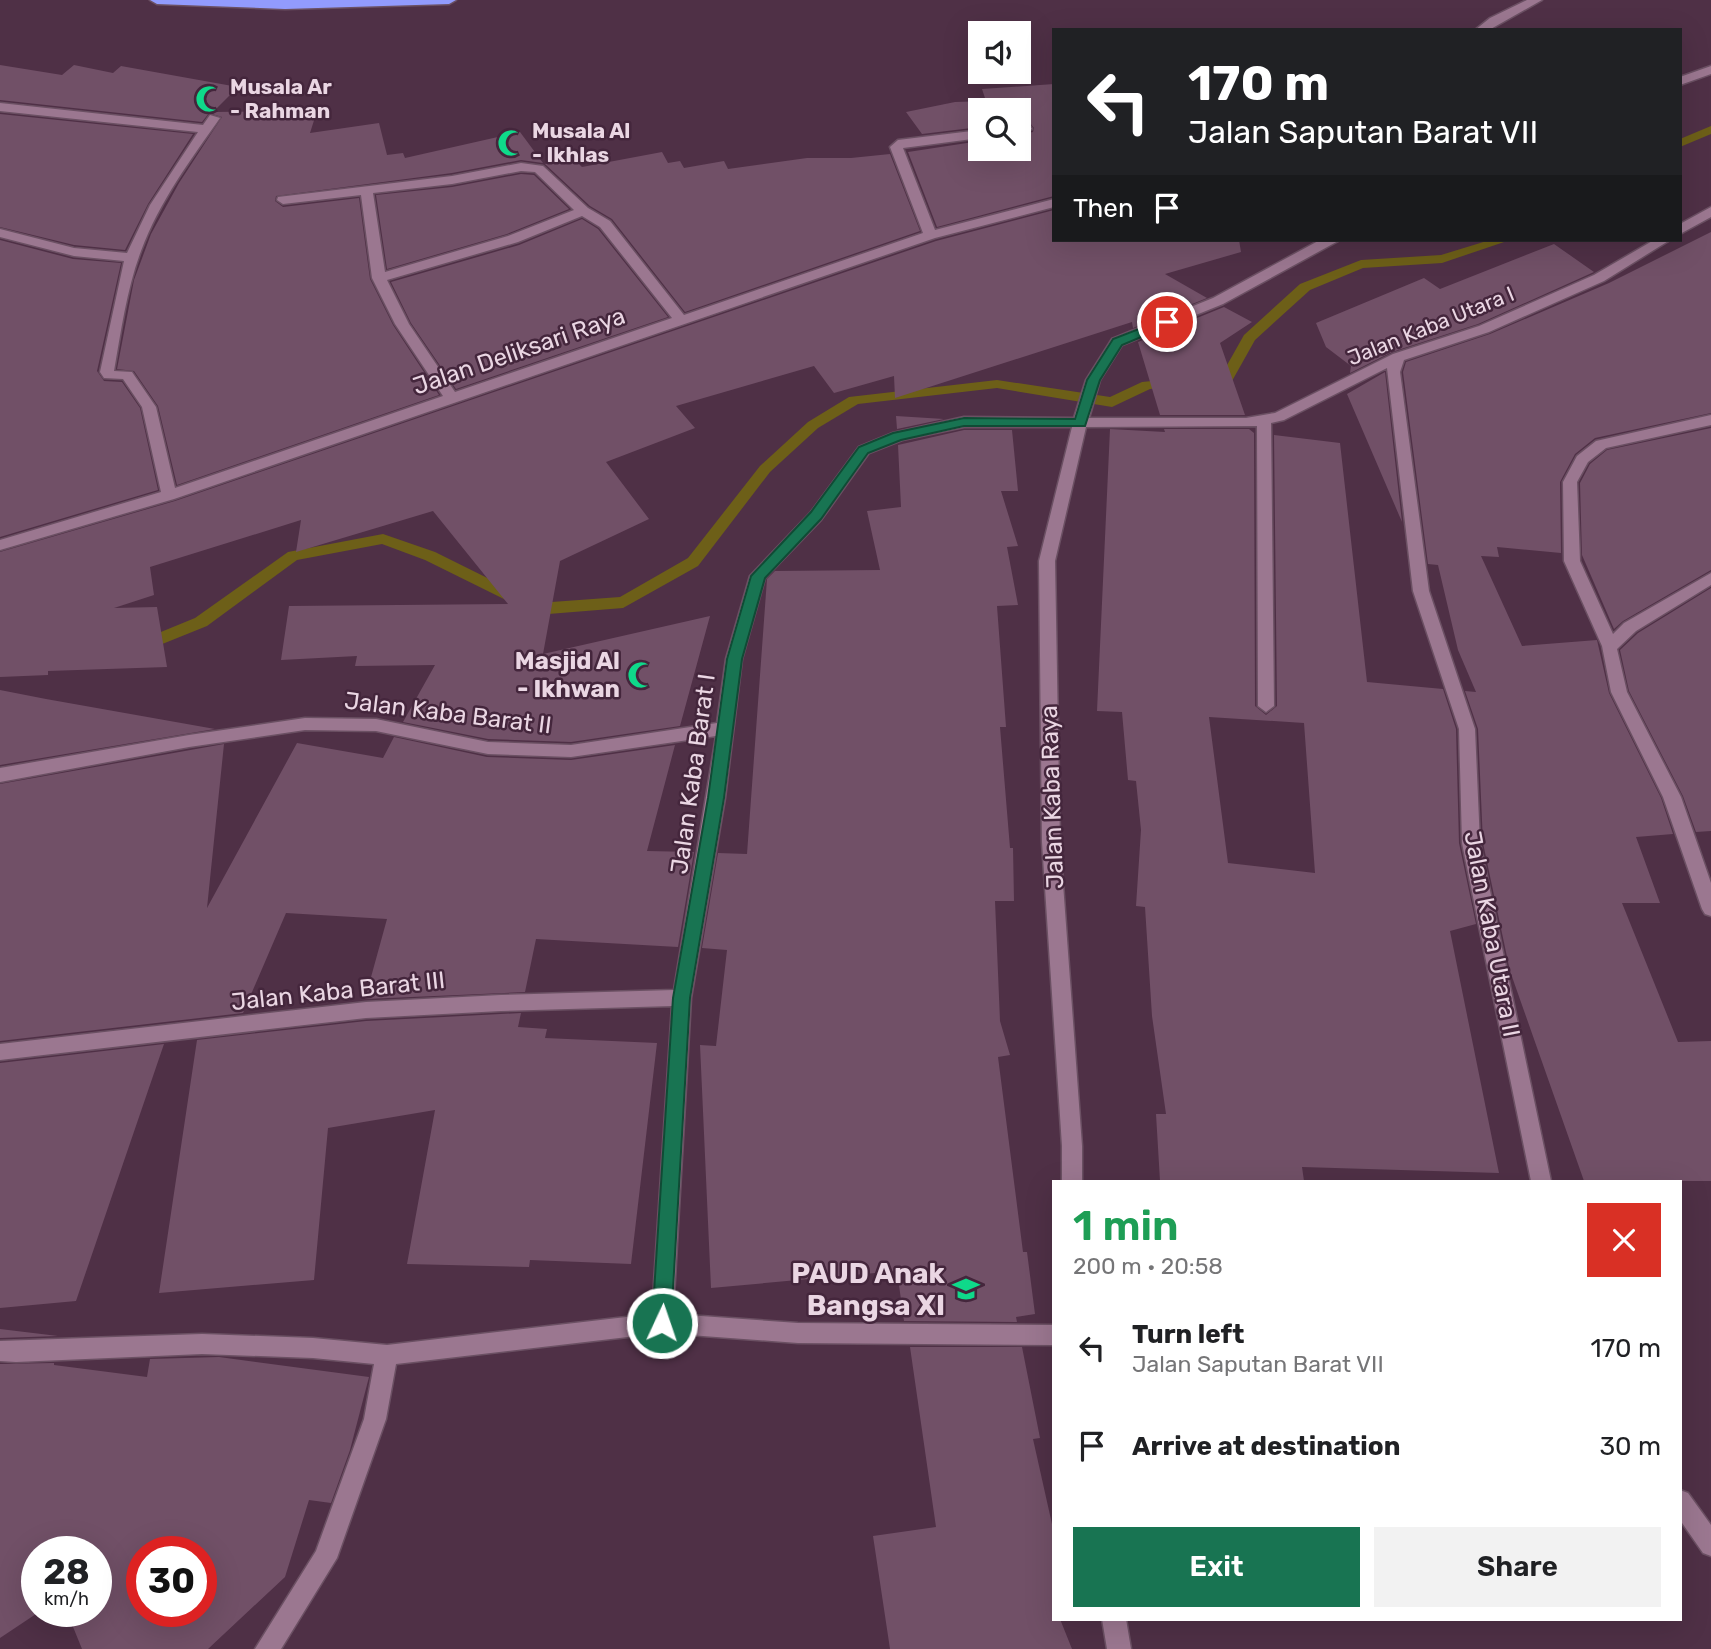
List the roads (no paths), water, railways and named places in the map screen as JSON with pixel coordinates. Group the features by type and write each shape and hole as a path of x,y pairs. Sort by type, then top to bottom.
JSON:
{"highway":[{"path":"157,0 285,5 449,0"}],"street":[{"path":"1484,28 1494,20 1536,0"},
{"path":"1682,79 1711,69"},
{"path":"0,107 210,124 183,161 140,237 119,308 107,373 127,375 149,407 169,495"},
{"path":"930,235 896,147 902,142 968,135"},
{"path":"283,200 367,192 531,167 545,173 583,211 606,224 680,319"},
{"path":"367,192 379,278 402,324 452,399"},
{"name":"Jalan Deliksari Raya","path":"0,545 169,495 930,235 1052,204"},
{"path":"379,278 513,239 583,211"},
{"path":"1682,229 1711,211"},
{"path":"0,233 74,252 134,258"},
{"name":"Jalan Kaba Raya","path":"1072,1180 1072,1146 1051,842 1047,561 1081,419 1093,380 1117,342 1218,301 1326,242"},
{"name":"Jalan Kaba Utara I","path":"1081,419 1264,421 1279,417 1398,357 1484,329 1574,290 1660,242"},
{"name":"Jalan Kaba Utara II","path":"1398,357 1393,372 1421,591 1467,729 1471,843 1541,1180"},
{"name":"Jalan Kaba Barat I","path":"662,1323 682,998 734,659 758,576 816,516 864,450 898,436 964,422 1081,419"},
{"path":"1711,420 1601,444 1582,459 1570,482 1572,561 1610,646 1619,692 1672,797 1711,909"},
{"path":"1264,421 1266,706"},
{"path":"1610,646 1630,627 1711,578"},
{"name":"Jalan Kaba Barat II","path":"0,775 189,741 305,724 376,725 488,748 572,751 725,728"},
{"name":"Jalan Kaba Barat III","path":"0,1052 84,1046 321,1014 482,1003 682,998"},
{"path":"0,1351 202,1344 313,1348 387,1355 662,1323 798,1333 1052,1335"},
{"path":"267,1649 325,1558 375,1419 387,1355"},
{"path":"1682,1504 1711,1545"},
{"path":"1114,1621 1119,1649"}],"waterway":[{"path":"1682,142 1711,130"},
{"path":"1211,379 1227,378 1249,338 1305,287 1361,264 1442,259 1497,242"},
{"path":"140,647 201,622 293,556 383,539 430,556 536,609 623,602 693,562 765,469 813,425 854,400 997,384 1112,402 1147,385 1172,383"}],"place":[{"name":"Musala Ar - Rahman","path":"209,99"},
{"name":"Musala Al - Ikhlas","path":"511,143"},
{"name":"Masjid Al - Ikhwan","path":"641,675"},
{"name":"PAUD Anak Bangsa XI","path":"966,1289"}]}
